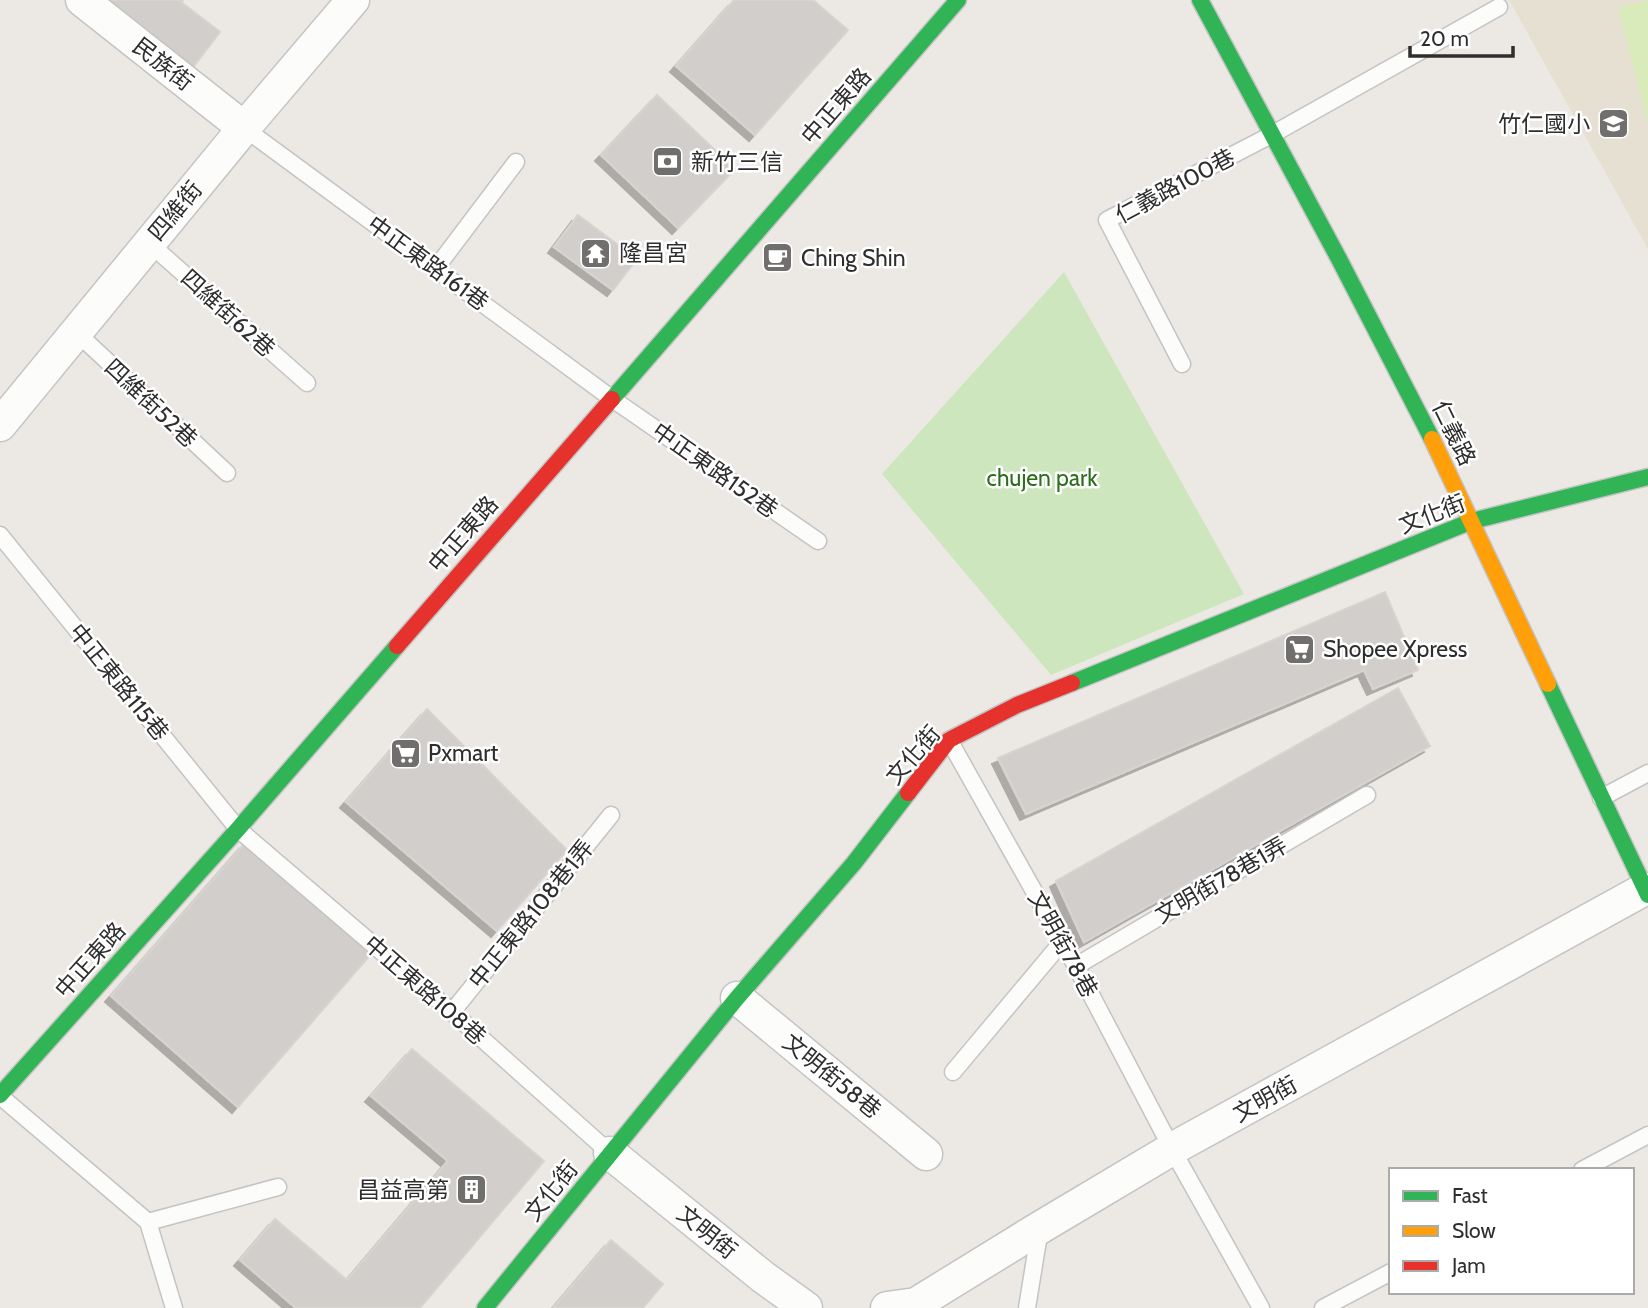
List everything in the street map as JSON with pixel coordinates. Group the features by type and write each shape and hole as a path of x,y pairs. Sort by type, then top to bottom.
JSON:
{"street":[{"name":"民族街","path":"82,0 244,128"},
{"name":"四維街","path":"0,425 353,0"},
{"name":"中正東路","path":"0,1096 238,829 958,0"},
{"name":"仁義路","path":"1200,0 1374,324 1472,521 1600,799 1647,892"},
{"name":"文化街","path":"485,1308 737,998 854,863 949,740 1017,705 1472,521 1648,477"},
{"name":"文明街","path":"887,1308 916,1304 1172,1150 1647,892"},
{"name":"文明街58巷","path":"737,998 926,1154"},
{"name":"文明街","path":"610,1153 763,1277 807,1308"}],"lane":[{"path":"1273,134 1499,7"},
{"name":"中正東路161巷","path":"244,128 611,398"},
{"name":"仁義路100巷","path":"1182,364 1107,220 1273,134"},
{"path":"436,268 516,162"},
{"name":"四維街62巷","path":"149,243 307,383"},
{"name":"四維街52巷","path":"76,332 227,473"},
{"name":"中正東路152巷","path":"611,398 818,541"},
{"name":"中正東路115巷","path":"0,535 238,829"},
{"name":"文明街78巷","path":"949,740 1076,966 1172,1150 1261,1308"},
{"path":"1600,799 1648,773"},
{"name":"文明街78巷1弄","path":"1076,966 1367,794"},
{"name":"中正東路108巷1弄","path":"452,1012 611,816"},
{"name":"中正東路108巷","path":"238,829 452,1012 610,1153"},
{"path":"953,1072 1062,942"},
{"path":"0,1096 148,1222 174,1308"},
{"path":"1586,1168 1648,1135"},
{"path":"148,1222 278,1187"},
{"path":"1027,1308 1041,1227"},
{"path":"1322,1308 1389,1273"}],"shaded area":[{"name":"竹仁國小","path":"1509,0 1648,0 1648,249"}],"green space":[{"path":"1648,0 1648,123 1618,8"},
{"name":"chujen park","path":"1064,272 1244,594 1051,675 882,474"}],"building":[{"path":"98,0 183,0 181,2 220,32 191,70"},
{"path":"734,0 813,0 848,30 755,135 676,66"},
{"name":"新竹三信","path":"657,95 735,169 678,228 601,155"},
{"name":"隆昌宮","path":"578,215 637,259 613,290 554,247"},
{"path":"1385,592 1418,670 1373,689 1364,670 1026,814 998,758"},
{"path":"1398,688 1430,746 1084,942 1056,881"},
{"path":"427,709 567,850 497,931 346,802"},
{"path":"245,843 372,953 238,1107 111,996"},
{"name":"昌益高第","path":"412,1049 544,1161 420,1308 296,1308 240,1260 275,1219 347,1280 448,1161 371,1096"},
{"path":"611,1240 663,1284 643,1308 553,1308"}],"traffic: fast":[{"path":"612,399 958,0"},
{"path":"1200,0 1432,439"},
{"path":"1072,683 1472,521 1648,477"},
{"path":"0,1095 238,829 397,646"},
{"path":"1548,684 1648,895"},
{"path":"485,1308 737,998 854,863 908,793"}],"traffic: slow":[{"path":"1432,439 1548,684"}],"traffic: jam":[{"path":"397,646 612,399"},
{"path":"908,793 949,740 1017,705 1072,683"}],"place":[{"name":"竹仁國小","path":"1613,124"},
{"name":"新竹三信","path":"668,162"},
{"name":"隆昌宮","path":"596,253"},
{"name":"Ching Shin","path":"778,258"},
{"name":"Shopee Xpress","path":"1300,649"},
{"name":"Pxmart","path":"405,753"},
{"name":"昌益高第","path":"472,1190"}]}
